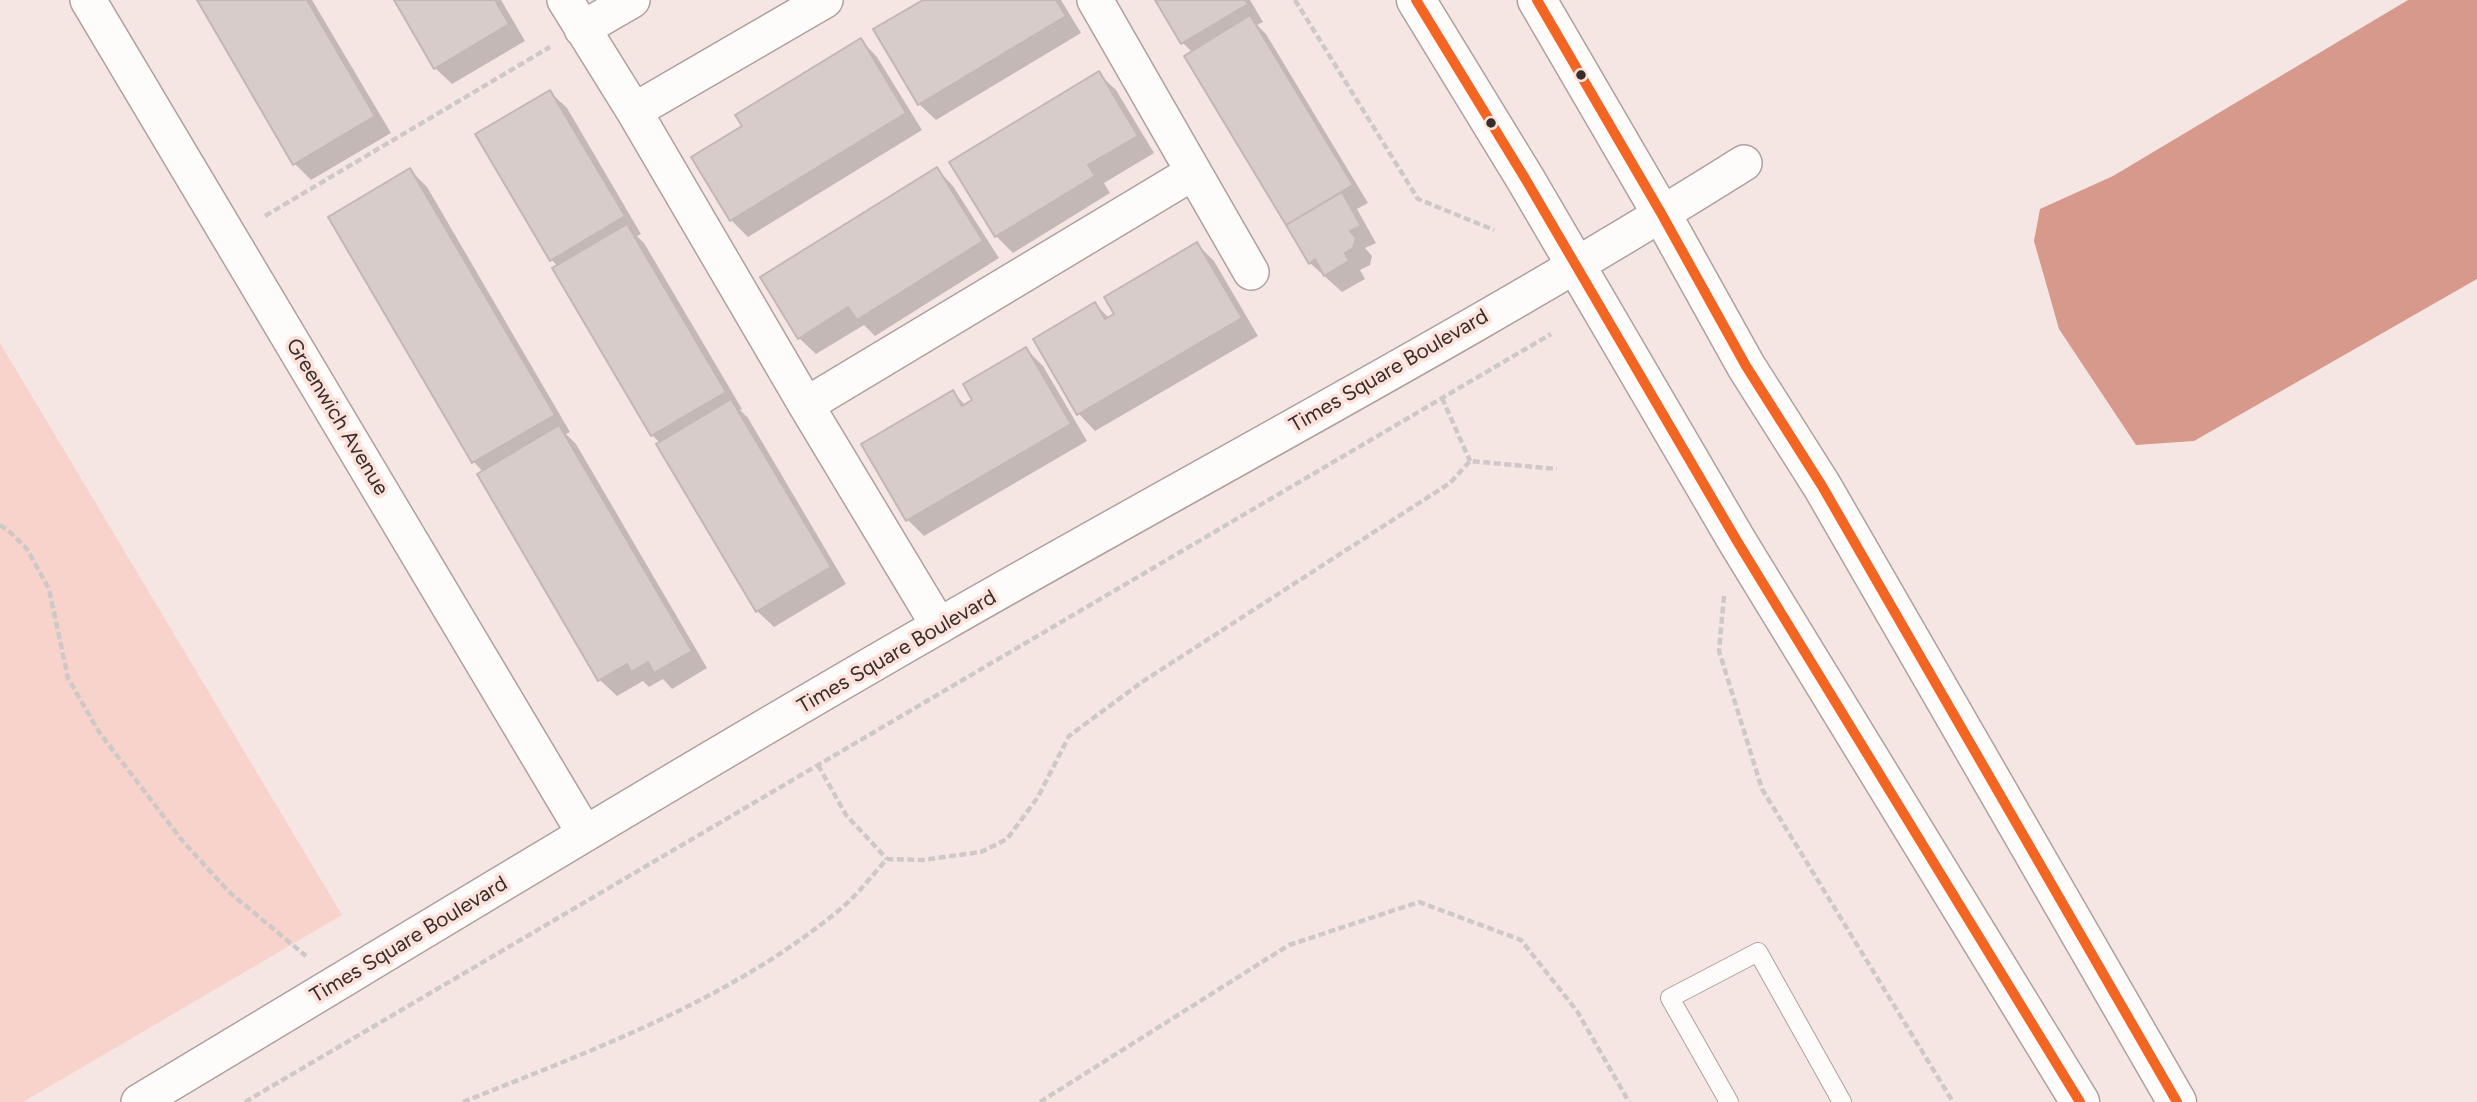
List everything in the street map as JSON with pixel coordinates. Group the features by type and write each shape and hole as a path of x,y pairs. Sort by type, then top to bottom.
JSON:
{"main road":[{"path":"1416,0 1576,265 1737,541 2080,1102"},
{"path":"1537,0 1746,366 1822,486 2177,1102"}],"street":[{"name":"Greenwich Avenue","path":"88,0 585,834"},
{"path":"632,0 574,14 939,626"},
{"path":"634,111 825,0"},
{"path":"1095,0 1251,272"},
{"name":"Times Square Boulevard","path":"139,1102 585,834 939,626 1576,265 1744,163"},
{"path":"806,405 1192,173"}],"lane":[{"path":"1730,1102 1670,998 1758,952 1842,1102"}],"path":[{"path":"1295,0 1418,199 1494,230"},
{"path":"265,216 551,46"},
{"path":"245,1102 1551,334"},
{"path":"1442,398 1470,461"},
{"path":"1470,461 1556,469"},
{"path":"818,765 846,815 887,859 922,860 981,852 1007,839 1038,797 1069,736 1142,682 1450,483 1470,461"},
{"path":"0,526 10,532 27,550 49,589 68,678 99,732 181,839 229,892 306,956"},
{"path":"1726,583 1719,651 1762,789 1953,1102"},
{"path":"463,1102 628,1036 771,961 846,904 887,859"},
{"path":"1040,1102 1289,945 1419,902 1521,940 1577,1012 1629,1102"}],"shaded area":[{"path":"2408,0 2477,0 2477,279 2194,441 2136,445 2059,329 2034,241 2040,209 2113,176"},
{"path":"0,343 342,915 23,1102 0,1102"}],"building":[{"path":"197,0 307,0 375,116 293,165"},
{"path":"394,0 495,0 509,24 434,69"},
{"path":"923,0 1056,0 1066,16 918,105 873,29"},
{"path":"1155,0 1245,0 1248,4 1181,44"},
{"path":"1250,15 1353,185 1286,225 1184,56"},
{"path":"861,38 906,113 730,221 691,157 742,126 735,115"},
{"path":"1099,71 1138,136 1088,165 1095,176 995,237 949,162"},
{"path":"550,90 625,216 550,261 475,134"},
{"path":"937,167 983,241 857,320 848,307 798,339 760,277"},
{"path":"410,168 555,415 472,463 328,217"},
{"path":"1342,192 1361,226 1350,231 1356,238 1353,248 1345,253 1349,261 1324,276 1315,259 1309,264 1286,225"},
{"path":"627,224 726,392 651,436 552,268"},
{"path":"1197,242 1242,318 1077,415 1033,339 1095,302 1105,319 1114,314 1104,297"},
{"path":"1026,347 1071,424 906,521 861,444 953,390 962,406 972,400 963,384"},
{"path":"731,399 831,567 756,612 656,444"},
{"path":"559,425 692,651 654,673 648,662 631,672 627,664 598,681 477,474"}],"transit line":[{"path":"1416,0 1526,180 1737,541 2080,1102"},
{"path":"1537,0 1746,366 1822,486 2177,1102"}]}
